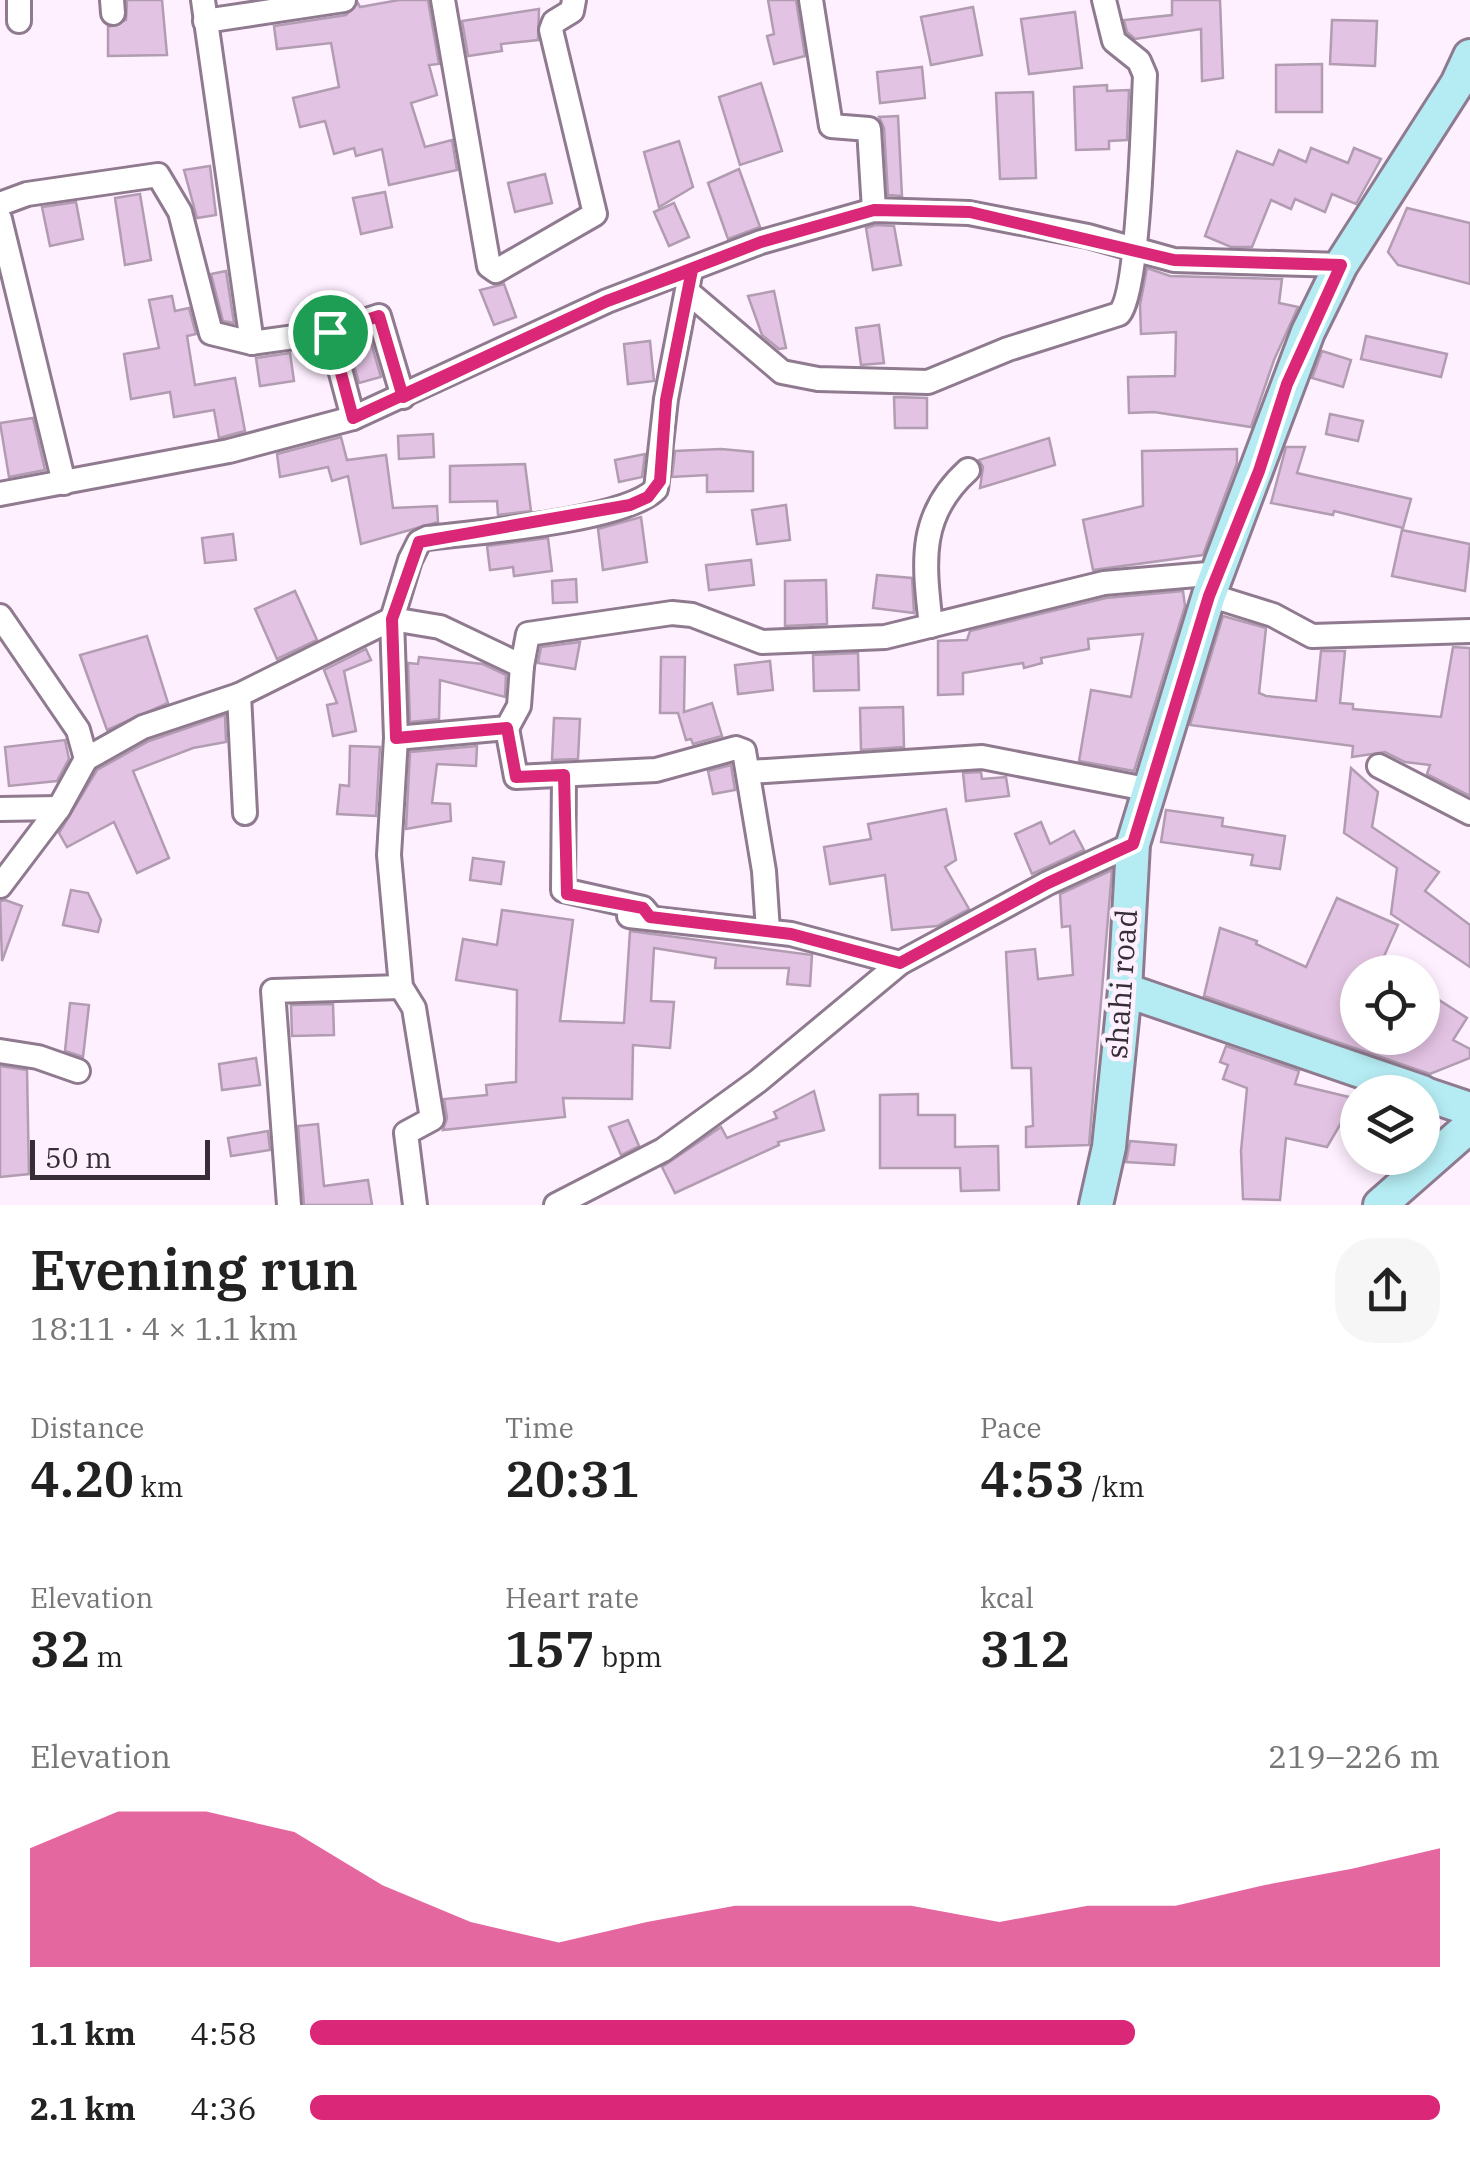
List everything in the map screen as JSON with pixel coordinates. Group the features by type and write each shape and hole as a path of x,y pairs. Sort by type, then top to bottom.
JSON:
{"street":[{"path":"252,342 204,10 344,0"},
{"path":"442,0 476,204 489,266 496,271 595,214 551,30 554,22 572,11 574,0"},
{"path":"811,0 831,126 869,129 874,210"},
{"path":"690,281 782,372 818,379 919,382 1119,314 1127,304 1134,251 1145,74 1139,60 1114,42 1104,0"},
{"name":"shahi road","path":"1096,1205 1109,1147 1125,990 1133,844 1214,584 1294,366 1341,265 1466,75"},
{"path":"0,204 28,194 158,175 180,212 212,333 252,342 330,332 379,316 403,397"},
{"path":"0,494 230,451 353,418 607,301 690,281 808,226 874,210 970,212 1088,236 1134,251 1224,264 1341,265"},
{"path":"0,218 64,482"},
{"path":"415,1205 406,1132 432,1119 414,1008 401,987 390,872 396,738 392,619 410,560 419,542 427,538 530,526 630,505 656,489 660,481 666,400 690,281"},
{"path":"330,332 353,418"},
{"path":"932,626 924,565 927,540 945,490 968,470"},
{"path":"768,931 744,751 736,748 656,770 516,777 507,728 519,706 528,634 641,614 692,614 750,638 778,644 884,638 1104,582 1214,584 1312,636 1470,631"},
{"path":"0,616 78,730 86,758"},
{"path":"0,886 59,808 86,758 144,727 240,695 392,619 440,627 522,666"},
{"path":"240,695 245,813"},
{"path":"396,738 507,728"},
{"path":"749,772 982,757 1151,790"},
{"path":"1378,766 1470,813"},
{"path":"564,775 563,890 643,908 640,916 768,931 900,963"},
{"path":"0,808 59,808"},
{"path":"556,1205 663,1150 758,1082 900,963 1048,883 1133,844"},
{"path":"289,1205 273,991 401,987"},
{"path":"1125,990 1370,1075"},
{"path":"0,1051 38,1056 78,1071"},
{"path":"1440,1099 1470,1109"},
{"path":"1380,1205 1470,1126"}],"building":[{"path":"127,0 162,0 167,55 108,56 108,27 126,20"},
{"path":"428,0 439,64 429,65 437,95 411,103 425,147 452,140 457,170 389,185 382,149 356,156 354,148 334,154 325,121 300,127 293,98 339,87 331,43 277,49 274,26 346,15 358,3 360,7"},
{"path":"768,0 796,0 805,56 774,64 767,36 774,34"},
{"path":"1172,0 1220,0 1223,78 1202,81 1201,29 1135,39 1127,32 1124,20 1172,15"},
{"path":"973,7 982,55 931,65 921,17"},
{"path":"539,9 538,40 501,44 502,51 468,56 462,21"},
{"path":"1075,12 1082,68 1029,74 1021,19"},
{"path":"1332,20 1377,21 1375,66 1330,64"},
{"path":"1322,64 1322,112 1276,112 1276,65"},
{"path":"922,67 925,98 880,103 877,72"},
{"path":"761,83 782,151 740,165 719,97"},
{"path":"1107,85 1107,91 1129,90 1127,140 1109,141 1109,149 1076,150 1074,87"},
{"path":"1033,92 1036,178 1000,179 996,93"},
{"path":"898,116 902,196 888,195 884,128 879,117"},
{"path":"679,141 693,187 659,207 644,152"},
{"path":"1311,148 1348,163 1354,148 1381,159 1356,204 1332,194 1325,212 1295,199 1291,209 1271,200 1252,247 1231,247 1205,236 1237,151 1273,165 1279,150 1306,162"},
{"path":"210,166 216,215 197,218 184,170"},
{"path":"739,169 760,227 728,239 708,183"},
{"path":"545,174 552,203 515,212 508,183"},
{"path":"385,192 392,227 361,234 353,198"},
{"path":"140,194 151,260 125,265 115,198"},
{"path":"76,202 83,239 50,246 42,207"},
{"path":"674,203 689,237 669,246 654,212"},
{"path":"1407,208 1470,223 1470,284 1398,265 1388,252"},
{"path":"894,226 901,265 873,270 866,228"},
{"path":"1147,268 1170,276 1282,279 1279,303 1298,307 1274,360 1251,427 1154,412 1129,413 1128,377 1175,376 1176,332 1141,334 1140,305"},
{"path":"226,271 234,323 223,321 211,274"},
{"path":"504,284 516,317 494,325 480,290"},
{"path":"774,291 786,348 779,349 762,335 748,296"},
{"path":"172,296 175,311 189,308 196,334 187,336 195,385 235,378 245,431 219,438 214,410 174,417 170,392 131,399 124,354 159,348 149,300"},
{"path":"879,325 884,363 861,365 856,328"},
{"path":"369,336 381,377 359,383 348,342"},
{"path":"1366,336 1447,354 1441,377 1361,359"},
{"path":"650,341 654,381 628,384 624,344"},
{"path":"1322,351 1351,360 1343,387 1312,378"},
{"path":"290,353 294,381 260,386 256,358"},
{"path":"894,397 927,398 927,428 895,428"},
{"path":"1330,414 1363,421 1358,441 1326,434"},
{"path":"33,418 45,470 9,477 0,423"},
{"path":"433,434 434,457 399,459 398,436"},
{"path":"341,437 347,460 386,455 393,508 437,506 438,522 361,544 348,476 332,481 328,467 280,477 277,454"},
{"path":"1049,438 1055,465 980,488 983,467 979,460"},
{"path":"1286,447 1305,447 1297,473 1411,499 1403,528 1334,511 1333,515 1271,503"},
{"path":"1237,449 1237,463 1203,555 1093,570 1083,520 1143,506 1142,451"},
{"path":"675,451 753,452 753,491 707,492 707,475 672,477"},
{"path":"645,454 642,477 619,482 615,460"},
{"path":"525,464 531,511 498,515 497,501 450,502 450,466"},
{"path":"786,505 790,540 757,544 752,510"},
{"path":"641,517 647,562 603,570 598,529"},
{"path":"1402,530 1470,544 1465,591 1392,576"},
{"path":"233,534 236,560 205,563 202,538"},
{"path":"548,538 552,571 514,576 513,567 490,570 487,546"},
{"path":"751,560 754,585 709,590 706,565"},
{"path":"877,575 912,578 914,613 873,608"},
{"path":"576,579 577,602 553,603 552,581"},
{"path":"826,580 827,624 785,626 785,581"},
{"path":"295,591 317,640 277,659 255,609"},
{"path":"1183,591 1185,606 1134,771 1079,761 1091,690 1131,697 1143,634 1088,639 1089,649 1041,658 1042,663 1024,668 1023,663 963,673 963,694 938,695 938,641 967,640 970,631 1106,598"},
{"path":"1223,616 1266,628 1259,693 1266,696 1316,701 1321,651 1345,651 1340,703 1353,704 1353,709 1441,717 1453,647 1470,648 1470,796 1427,774 1430,765 1405,762 1385,752 1352,757 1353,746 1190,725"},
{"path":"147,636 168,703 107,730 80,655"},
{"path":"580,642 575,669 538,663 541,647"},
{"path":"366,649 371,660 344,671 356,731 333,736 327,705 337,703 324,670"},
{"path":"858,653 859,690 814,691 813,655"},
{"path":"419,657 483,664 506,675 505,697 440,680 439,719 410,722 408,663 418,664"},
{"path":"661,657 685,657 684,712 712,703 722,736 693,744 691,739 686,740 678,713 660,713"},
{"path":"770,661 773,690 738,694 735,665"},
{"path":"903,707 904,747 861,750 860,708"},
{"path":"225,715 226,742 193,748 133,771 169,858 137,873 114,822 67,847 59,833 97,770 149,741"},
{"path":"554,718 580,719 578,759 552,760"},
{"path":"65,740 69,759 57,781 9,786 5,747"},
{"path":"350,746 380,747 376,816 337,814 340,785 349,786"},
{"path":"477,746 476,766 437,764 432,803 450,804 451,821 406,829 410,752"},
{"path":"731,765 735,790 713,794 708,771"},
{"path":"1351,768 1378,792 1372,827 1439,872 1425,891 1470,925 1470,967 1391,914 1397,868 1344,833"},
{"path":"981,772 982,779 1006,777 1009,796 966,801 963,773"},
{"path":"946,809 956,860 945,867 969,909 937,926 892,930 885,875 830,884 824,847 871,839 868,824"},
{"path":"1166,810 1223,818 1222,826 1285,836 1280,869 1251,865 1253,855 1161,842"},
{"path":"1041,822 1050,844 1074,831 1084,850 1032,874 1015,834"},
{"path":"473,858 504,862 501,884 470,880"},
{"path":"1112,870 1089,1145 1026,1147 1026,1127 1033,1126 1031,1068 1012,1068 1006,952 1035,949 1038,979 1073,975 1070,926 1062,927 1060,894"},
{"path":"71,890 88,893 101,920 98,932 63,925"},
{"path":"1337,898 1398,925 1385,955 1340,955 1340,1043 1204,996 1220,928 1257,941 1256,944 1306,967"},
{"path":"0,901 22,906 2,961"},
{"path":"502,910 573,920 560,1021 624,1023 630,931 812,955 810,986 787,984 789,968 715,968 716,958 654,948 651,1001 674,1002 670,1048 633,1045 632,1099 563,1098 565,1117 443,1130 447,1118 444,1099 487,1095 486,1085 516,1082 517,990 456,980 463,939 497,945"},
{"path":"1440,1001 1467,1018 1453,1040 1470,1049 1470,1058 1430,1074 1375,1055 1440,1055"},
{"path":"70,1003 89,1005 83,1057 65,1051"},
{"path":"333,1004 334,1035 292,1036 291,1005"},
{"path":"1226,1046 1299,1071 1295,1084 1340,1095 1340,1125 1327,1147 1286,1138 1280,1200 1243,1199 1241,1151 1247,1088 1223,1079 1228,1065 1220,1062"},
{"path":"256,1058 260,1085 222,1090 219,1064"},
{"path":"0,1066 27,1070 29,1174 0,1177"},
{"path":"814,1091 824,1130 778,1142 779,1145 675,1193 662,1167 721,1127 727,1138 777,1118 774,1112"},
{"path":"918,1094 918,1115 955,1115 955,1147 998,1146 999,1190 961,1191 960,1168 880,1168 880,1095"},
{"path":"628,1120 639,1146 621,1155 609,1127"},
{"path":"318,1124 324,1186 368,1180 372,1205 304,1205 298,1126"},
{"path":"268,1131 270,1150 231,1156 228,1138"},
{"path":"1130,1141 1176,1145 1174,1165 1126,1162"}],"route":[{"path":"330,332 353,418 403,397 498,352 607,301 761,242 874,210 970,212 1088,236 1174,260 1341,265 1287,384 1259,471 1209,596 1133,844 1048,883 900,963 791,934 650,917 643,908 595,896 567,894 563,890 564,775 516,777 507,728 396,738 392,619 419,542 530,526 630,505 656,489 660,481 666,400 692,270 607,301 403,397 379,316 330,332"}]}
